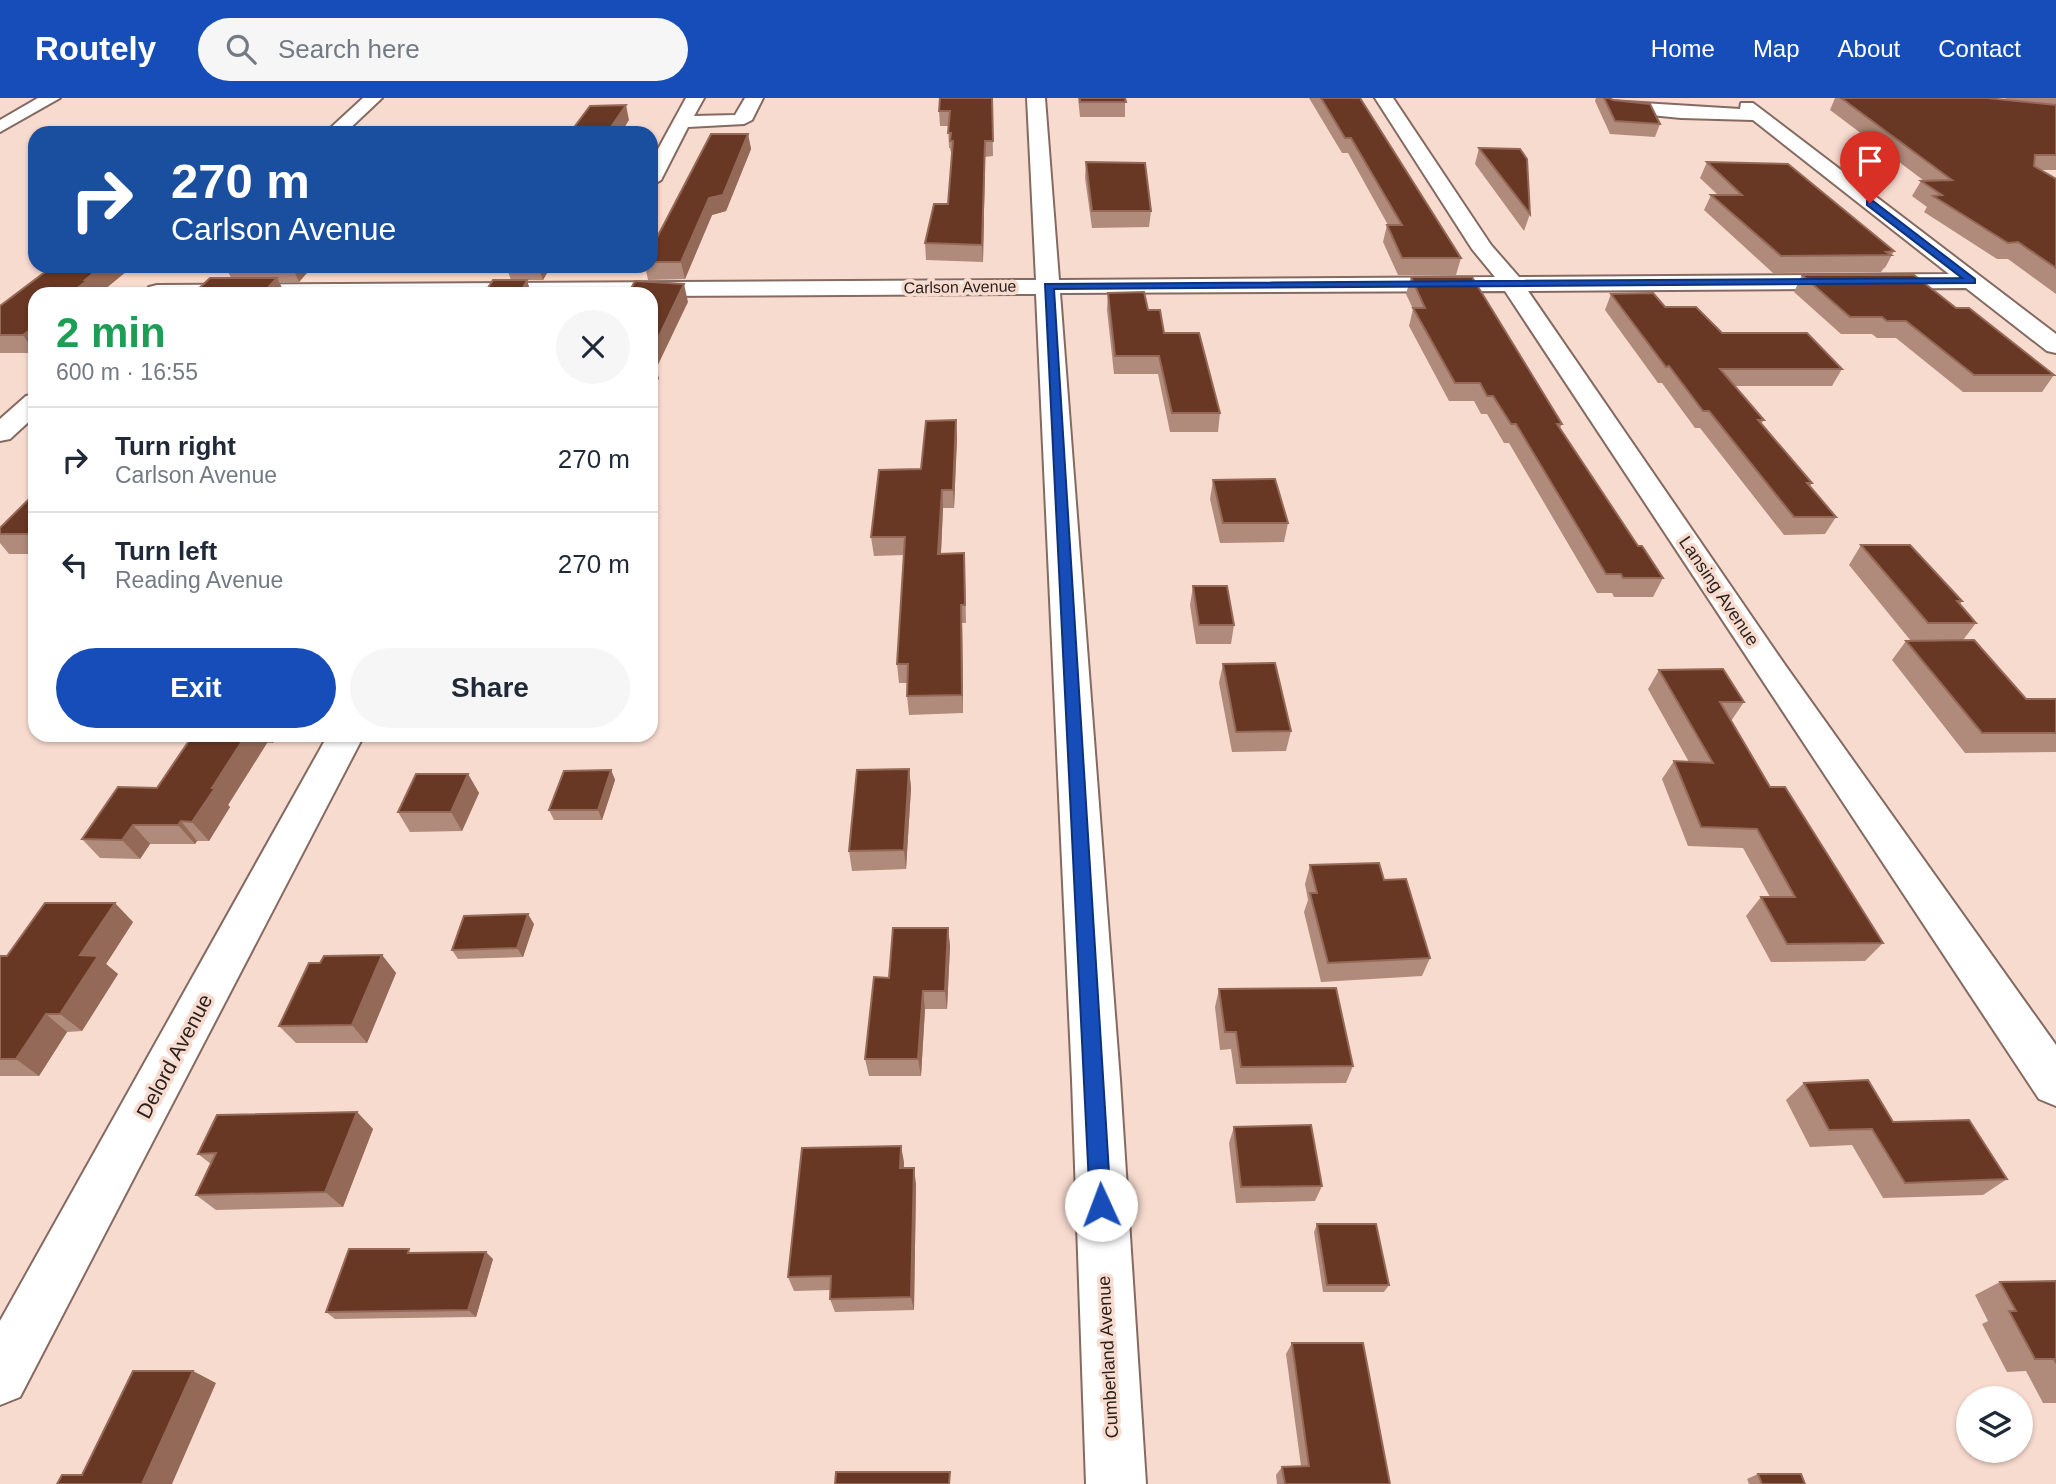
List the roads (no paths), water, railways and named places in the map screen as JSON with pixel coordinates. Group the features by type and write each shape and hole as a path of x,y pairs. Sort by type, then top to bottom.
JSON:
{"street":[{"path":"0,127 51,98"},
{"path":"342,126 373,98"},
{"path":"658,167 695,98"},
{"path":"682,122 738,120 746,116 754,98"},
{"name":"Cumberland Avenue","path":"1036,98 1096,1080 1115,1484"},
{"name":"Lansing Avenue","path":"1384,98 1483,249 1511,282 1773,673 2056,1084"},
{"path":"1610,106 1752,111 2056,346"},
{"path":"163,287 178,273"},
{"name":"Carlson Avenue","path":"658,291 1511,282 1972,281"},
{"path":"0,433 28,408"},
{"name":"Delord Avenue","path":"0,1377 342,742"}]}
